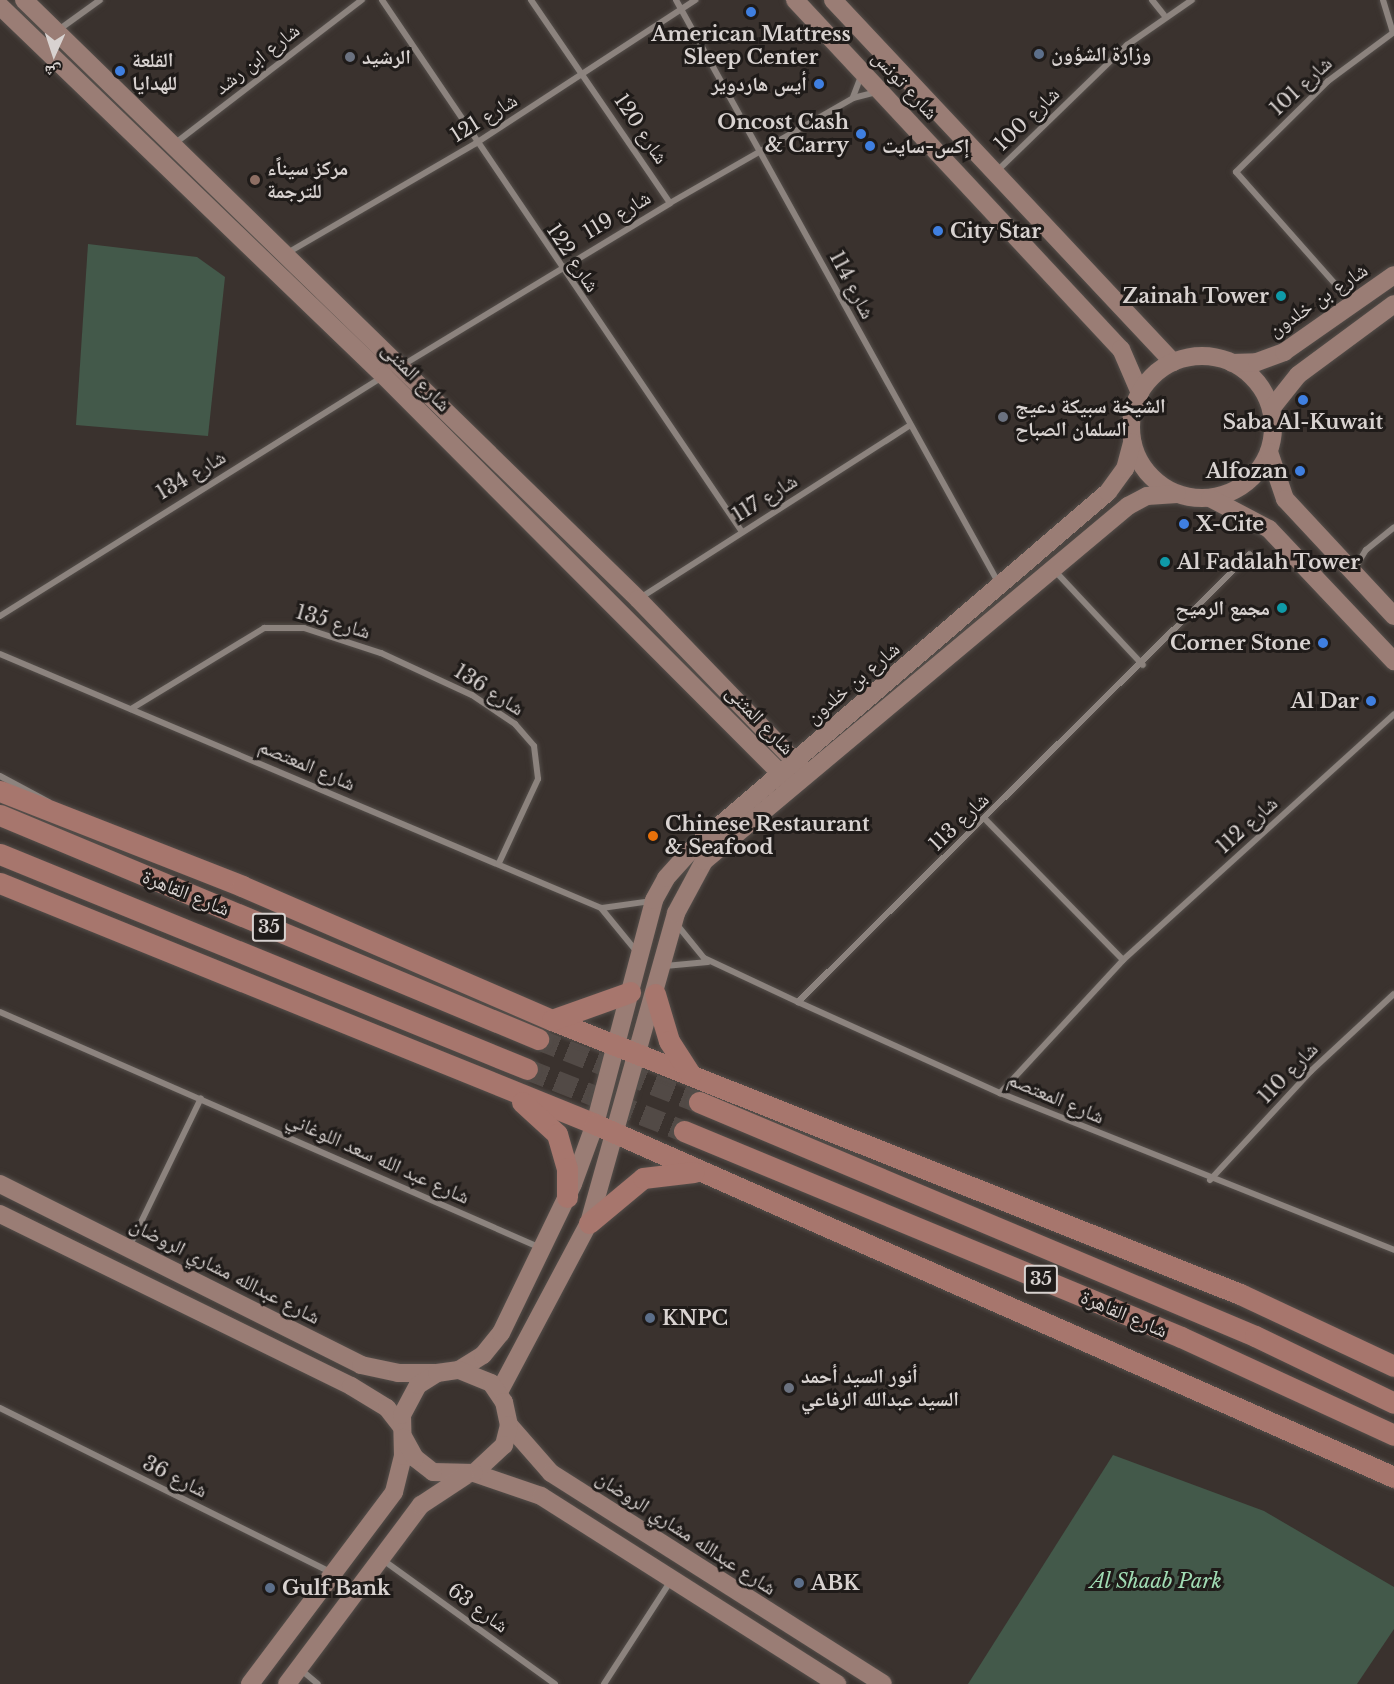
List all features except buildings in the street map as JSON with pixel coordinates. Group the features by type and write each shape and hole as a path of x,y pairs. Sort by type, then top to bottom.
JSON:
{"main road":[{"path":"0,791 242,886 616,1046 1240,1294 1394,1366"},
{"name":"شارع القاهرة","path":"0,815 538,1039"},
{"name":"شارع القاهرة","path":"0,854 527,1069"},
{"path":"0,883 604,1129 1385,1472 1394,1491"},
{"path":"552,1020 630,992"},
{"path":"655,994 669,1041 691,1075"},
{"path":"505,1089 557,1134 567,1168 567,1197"},
{"name":"شارع القاهرة","path":"699,1102 1255,1336 1394,1403"},
{"name":"شارع القاهرة","path":"684,1131 1233,1360 1394,1435"},
{"path":"589,1223 643,1178 702,1172"}],"street":[{"name":"شارع المثنى","path":"24,0 402,366 638,599 794,774"},
{"path":"56,32 100,0"},
{"name":"شارع ابن رشد","path":"173,145 362,0"},
{"name":"شارع 122","path":"382,0 561,269 742,532"},
{"name":"شارع 120","path":"531,0 584,73 670,202"},
{"name":"شارع 114","path":"676,0 1000,585"},
{"name":"شارع 121","path":"285,252 304,248 476,143 695,0"},
{"name":"شارع تونس","path":"795,0 1121,349 1140,393"},
{"path":"1152,0 1164,15"},
{"name":"شارع 100","path":"997,171 1164,15 1192,0"},
{"path":"1383,0 1393,32"},
{"name":"شارع تونس","path":"836,1 1173,362"},
{"name":"شارع المثنى","path":"0,6 794,774"},
{"name":"شارع 101","path":"1352,303 1236,172 1328,81 1393,32"},
{"path":"853,98 862,72"},
{"name":"شارع 119","path":"402,366 670,202 853,98 881,92"},
{"path":"1058,284 1078,292 1087,284 1086,270"},
{"name":"شارع بن خلدون","path":"1232,363 1257,362 1284,352 1394,275"},
{"path":"1271,409 1298,375 1394,304"},
{"path":"1394,616 1279,491 1269,452 1271,409 1254,378 1232,363 1203,356 1173,362 1140,393 1132,416 1132,442 1144,468 1177,494 1210,498 1256,519 1283,544 1394,661"},
{"name":"شارع 134","path":"0,615 402,366"},
{"name":"شارع 117","path":"638,599 910,425"},
{"name":"شارع بن خلدون","path":"604,1129 639,1054 676,913 704,861 794,774 1000,585 1115,484 1132,442"},
{"path":"1210,498 1246,483 1269,452"},
{"name":"شارع بن خلدون","path":"604,1129 616,1046 654,900 681,859 794,774 1054,570 1134,502 1177,494"},
{"path":"1283,544 1283,534 1294,525 1320,536"},
{"path":"1353,572 1366,550 1394,527"},
{"name":"شارع 113","path":"798,1002 1143,665 1250,554"},
{"path":"1054,570 1143,665"},
{"name":"شارع 135","path":"131,709 238,638 272,626 304,628 436,676"},
{"name":"شارع المعتصم","path":"0,654 601,908 639,956"},
{"name":"شارع 136","path":"436,676 515,724 539,758 536,786 499,863"},
{"name":"شارع 112","path":"1000,1093 1123,960 1394,714"},
{"path":"0,776 35,790 59,814"},
{"path":"985,819 1123,960"},
{"path":"601,908 654,900"},
{"name":"شارع المعتصم","path":"676,913 684,939 712,962 1000,1093 1210,1180 1394,1250"},
{"path":"662,967 712,962"},
{"name":"شارع 110","path":"1210,1180 1311,1071 1394,994"},
{"name":"شارع عبد الله سعد اللوغاني","path":"0,1012 541,1248"},
{"path":"128,1247 201,1098"},
{"path":"459,1370 483,1355 501,1333 541,1248 604,1129"},
{"path":"499,1392 589,1223 604,1129"},
{"name":"شارع عبدالله مشاري الروضان","path":"0,1184 361,1365 398,1373 437,1372"},
{"path":"1,1217 351,1386 387,1408 403,1432 415,1458 434,1472 471,1474 541,1496 837,1684"},
{"path":"185,1305 201,1294 200,1284"},
{"path":"217,1320 216,1310 232,1300"},
{"path":"501,1333 511,1344 526,1344"},
{"path":"351,1386 363,1379 361,1365"},
{"path":"250,1684 336,1574 386,1504 400,1475 403,1432 410,1394 437,1372 459,1370 482,1377 499,1392 508,1425 498,1454 411,1518 287,1684"},
{"name":"شارع 36","path":"0,1408 336,1574"},
{"name":"شارع عبدالله مشاري الروضان","path":"508,1425 529,1454 559,1478 883,1684"},
{"path":"541,1496 543,1480 559,1478"},
{"path":"386,1504 406,1498 411,1518"},
{"name":"شارع 63","path":"381,1558 555,1684"},
{"path":"604,1684 672,1579"},
{"path":"768,1640 766,1623 781,1620"},
{"path":"299,1669 318,1684"}],"green space":[{"path":"88,244 197,257 225,277 208,436 76,425"},
{"name":"Al Shaab Park","path":"1113,1455 1264,1511 1394,1587 1394,1629 1357,1684 968,1684"}],"tunnel":[{"path":"538,1039 699,1102"},
{"path":"527,1069 684,1131"}],"place":[{"name":"American Mattress Sleep Center","path":"751,12"},
{"name":"وزارة الشؤون","path":"1039,54"},
{"name":"الرشيد","path":"350,57"},
{"name":"القلعة للهدايا","path":"120,71"},
{"name":"أيس هاردوير","path":"819,84"},
{"name":"Oncost Cash & Carry","path":"861,134"},
{"name":"إكس-سايت","path":"870,146"},
{"name":"مركز سيناًء للترجمة","path":"255,180"},
{"name":"City Star","path":"938,231"},
{"name":"Zainah Tower","path":"1281,296"},
{"name":"Saba Al-Kuwait","path":"1303,400"},
{"name":"الشيخة سبيكة دعيج السلمان الصباح","path":"1003,417"},
{"name":"Alfozan","path":"1300,471"},
{"name":"X-Cite","path":"1184,524"},
{"name":"Al Fadalah Tower","path":"1165,562"},
{"name":"مجمع الرميح","path":"1282,608"},
{"name":"Corner Stone","path":"1323,643"},
{"name":"Al Dar","path":"1371,701"},
{"name":"Chinese Restaurant & Seafood","path":"653,836"},
{"name":"KNPC","path":"650,1318"},
{"name":"أنور السيد أحمد السيد عبدالله الرفاعي","path":"789,1388"},
{"name":"ABK","path":"799,1583"},
{"name":"Gulf Bank","path":"270,1588"}]}
